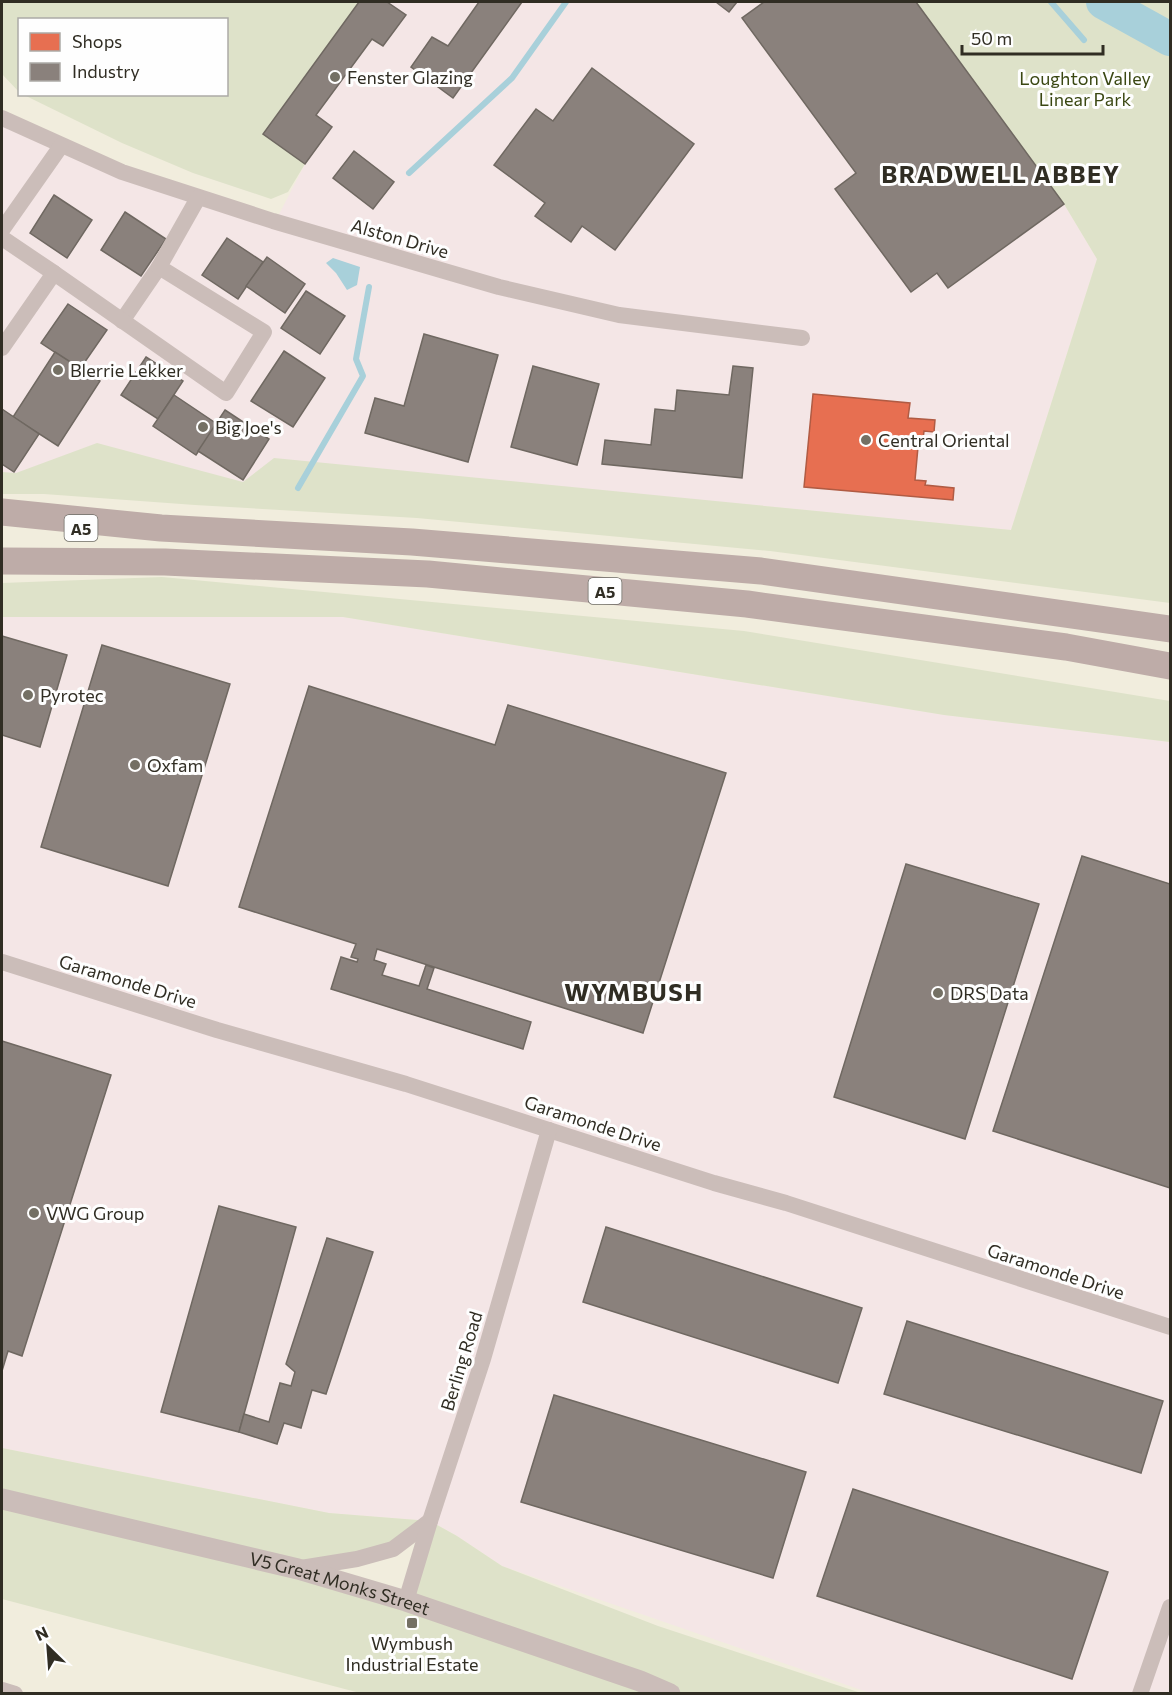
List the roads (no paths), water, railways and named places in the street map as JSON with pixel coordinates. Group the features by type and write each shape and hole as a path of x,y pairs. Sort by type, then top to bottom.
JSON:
{"highway":[{"path":"2,512 161,528"},
{"name":"A5","path":"2,529 161,528 412,542 761,571 1170,629"},
{"name":"A5","path":"2,563 165,562 440,575 747,604 1066,647 1170,666"}],"street":[{"name":"Alston Drive","path":"2,118 122,172 198,198 499,287 618,315 802,338"},
{"path":"2,230 61,146"},
{"path":"122,321 159,267 198,198"},
{"path":"2,238 226,393 264,332 159,267"},
{"path":"2,348 54,273"},
{"name":"Garamonde Drive","path":"2,962 217,1030 406,1084 1170,1327"},
{"name":"Berling Road","path":"406,1601 483,1359 549,1131"},
{"name":"V5 Great Monks Street","path":"2,1499 297,1569 406,1601 640,1681 670,1694"},
{"path":"297,1569 357,1559 393,1549 430,1521"},
{"path":"1140,1694 1170,1607"},
{"path":"2,1690 15,1694"}],"water":[{"path":"333,258 360,267 357,285 347,290 326,263"}],"waterway":[{"path":"409,173 512,78 566,2"},
{"path":"1051,2 1084,40"},
{"path":"1103,2 1170,39"},
{"path":"298,488 363,376 356,359 369,287"}],"place":[{"name":"Fenster Glazing","path":"335,77"},
{"name":"Blerrie Lekker","path":"58,370"},
{"name":"Big Joe's","path":"203,427"},
{"name":"Central Oriental","path":"866,440"},
{"name":"Pyrotec","path":"28,695"},
{"name":"Oxfam","path":"135,765"},
{"name":"DRS Data","path":"938,993"},
{"name":"VWG Group","path":"34,1213"},
{"name":"Wymbush Industrial Estate","path":"412,1623"}],"district":[{"name":"BRADWELL ABBEY","path":"1001,173"},
{"name":"WYMBUSH","path":"634,991"}],"park label":[{"name":"Loughton Valley Linear Park","path":"1085,88"}]}
